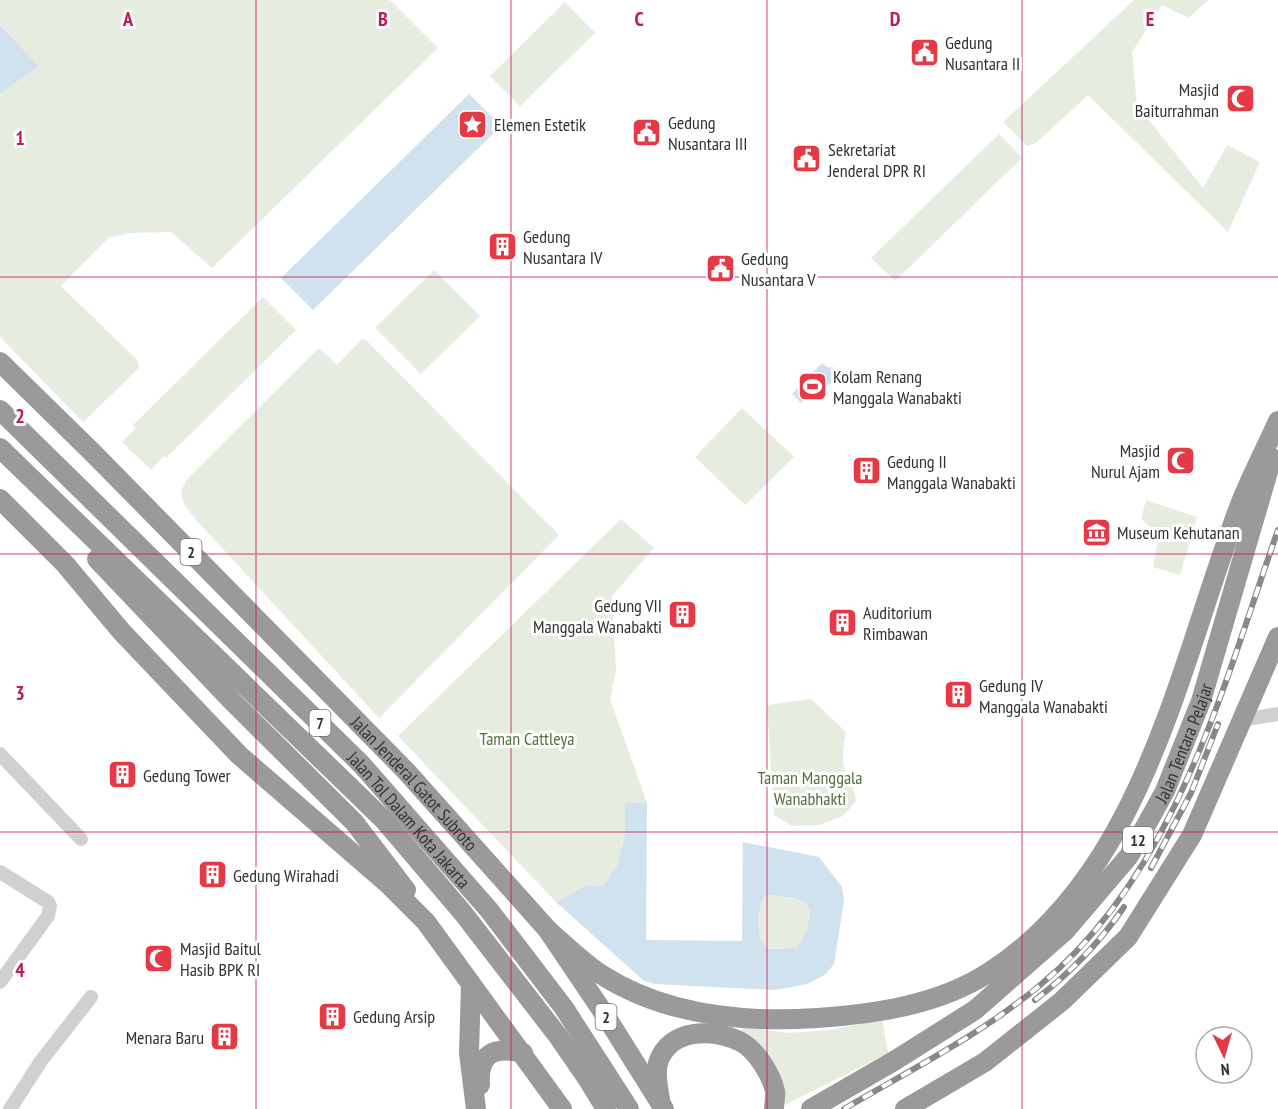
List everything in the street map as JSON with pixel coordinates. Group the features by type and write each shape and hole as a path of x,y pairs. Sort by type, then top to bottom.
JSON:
{"highway":[{"name":"Jalan Jenderal Gatot Subroto","path":"0,362 92,452 406,771 546,929 605,1015 662,1106"},
{"name":"Jalan Tol Dalam Kota Jakarta","path":"0,410 362,765 489,910 564,1008 596,1073 606,1109"},
{"path":"546,929 603,976 657,1002 710,1013 756,1018 802,1019 839,1017 892,1008 948,993 987,974 1061,923 1075,894 1108,845 1140,782 1162,731 1241,501 1278,421"},
{"name":"Jalan Tentara Pelajar","path":"811,1109 894,1061 975,1010 1129,856 1166,791 1201,701 1278,436"},
{"path":"7,455 64,524 226,694 354,822 400,880 426,922 562,1109"},
{"name":"Jalan Tol Dalam Kota Jakarta","path":"7,455 384,820 463,913 558,1036 629,1109"},
{"path":"0,500 65,564 121,631 239,755 388,884 426,922"},
{"name":"12","path":"905,1109 985,1062 1062,1001 1128,937 1192,835 1278,637"},
{"path":"471,984 469,1053 476,1109"},
{"path":"662,1106 657,1084 658,1063 666,1047 675,1039 687,1034 703,1034 723,1036 742,1043 756,1055 770,1078 775,1092 774,1109"},
{"path":"484,1109 479,1083 480,1066 485,1058 507,1049 523,1053"}],"street":[{"path":"1241,720 1278,714"},
{"path":"0,754 81,839"},
{"path":"0,872 48,902 50,906 48,916 0,982"},
{"path":"10,1109 41,1061 91,997"}],"green space":[{"path":"0,0 390,0 438,48 212,268 171,232 130,233 108,238 61,286 138,361 139,368 83,422 0,337 0,94 39,66 0,25"},
{"path":"1134,0 1208,0 1189,18 1162,5 1132,52 1137,105 1203,188 1227,145 1260,162 1228,232 1088,95 1036,143 1027,146 1003,122"},
{"path":"565,2 595,33 520,106 490,76"},
{"path":"999,134 1022,158 895,281 871,258"},
{"path":"434,270 480,316 421,374 375,328"},
{"path":"263,297 296,330 151,470 122,442 136,428 133,425"},
{"path":"362,339 365,339 559,535 379,718 197,521 184,504 181,491 187,479 319,348 337,365"},
{"path":"742,408 794,457 745,505 695,457"},
{"path":"1146,500 1197,517 1180,575 1153,567 1159,535 1141,519"},
{"name":"Taman Cattleya","path":"621,519 654,548 612,596 616,671 610,699 647,803 625,804 625,834 617,866 603,886 586,885 556,902 398,736"},
{"name":"Taman Manggala Wanabhakti","path":"811,699 846,732 843,763 856,801 843,816 819,825 792,826 774,815 767,705"},
{"path":"765,896 796,899 807,905 810,917 796,948 768,949 761,938 758,923 760,908"},
{"path":"882,1019 888,1053 785,1105 780,1082 741,1034 742,1027 788,1033 831,1030"}],"water":[{"path":"0,25 39,66 0,94"},
{"path":"469,94 501,126 313,310 281,278"},
{"name":"Kolam Renang Manggala Wanabakti","path":"822,363 827,367 837,368 839,379 808,395 801,403 792,394"},
{"path":"625,803 647,803 646,940 742,941 743,842 819,857 842,887 844,901 834,964 825,975 807,984 775,990 655,984 644,981 556,902 586,885 603,886 617,866 625,834","holes":["765,896 796,899 807,905 810,917 803,938 796,948 768,949 761,938 758,923 760,908"]}],"railway":[{"path":"844,1109 944,1052 1016,1004 1039,986 1086,941 1126,890 1160,835 1214,715 1278,530"},
{"path":"1151,868 1191,793 1218,724"},
{"path":"1035,1000 1083,957 1124,907"}],"place":[{"name":"Gedung Nusantara II","path":"924,52"},
{"name":"Masjid Baiturrahman","path":"1240,99"},
{"name":"Elemen Estetik","path":"473,124"},
{"name":"Gedung Nusantara III","path":"647,132"},
{"name":"Sekretariat Jenderal DPR RI","path":"807,159"},
{"name":"Gedung Nusantara IV","path":"502,246"},
{"name":"Gedung Nusantara V","path":"720,268"},
{"name":"Kolam Renang Manggala Wanabakti","path":"812,386"},
{"name":"Masjid Nurul Ajam","path":"1181,460"},
{"name":"Gedung II Manggala Wanabakti","path":"866,471"},
{"name":"Museum Kehutanan","path":"1096,532"},
{"name":"Gedung VII Manggala Wanabakti","path":"683,615"},
{"name":"Auditorium Rimbawan","path":"842,622"},
{"name":"Gedung IV Manggala Wanabakti","path":"958,695"},
{"name":"Gedung Tower","path":"122,775"},
{"name":"Gedung Wirahadi","path":"212,875"},
{"name":"Masjid Baitul Hasib BPK RI","path":"159,958"},
{"name":"Gedung Arsip","path":"332,1016"},
{"name":"Menara Baru","path":"225,1037"}]}
